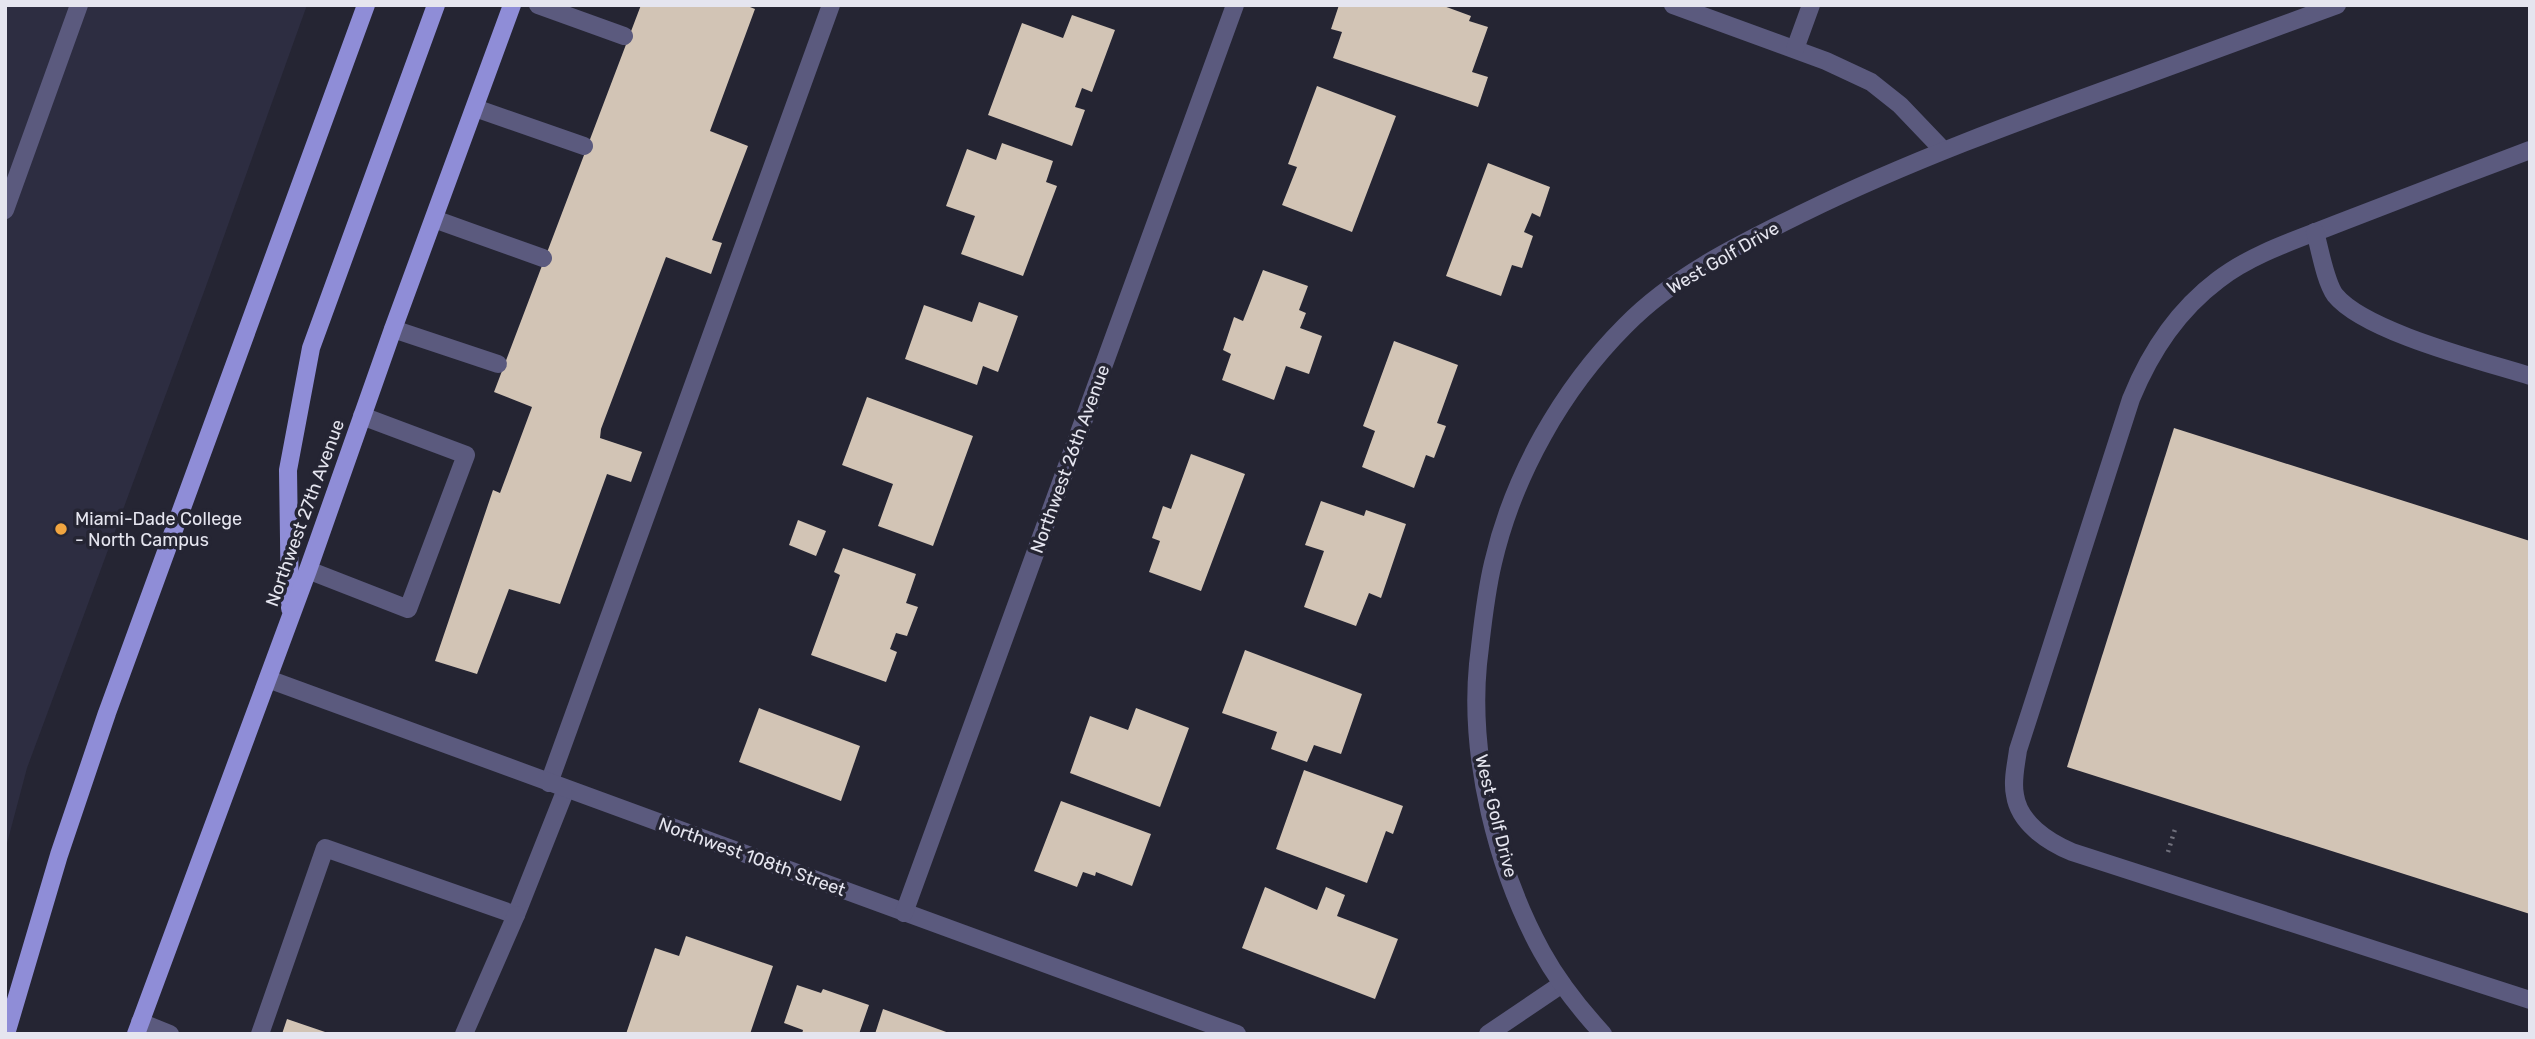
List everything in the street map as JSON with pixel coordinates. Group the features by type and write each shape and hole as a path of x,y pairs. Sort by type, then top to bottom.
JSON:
{"main road":[{"path":"6,1034 59,855 107,713 366,5"},
{"path":"290,619 288,470 312,348 436,5"},
{"name":"Northwest 27th Avenue","path":"138,1028 308,570 512,5"}],"street":[{"path":"5,210 79,5"},
{"path":"538,5 624,36"},
{"path":"464,1034 516,915 558,786 831,5"},
{"name":"Northwest 26th Avenue","path":"904,913 1235,5"},
{"path":"1673,5 1795,49 1871,82 1900,105 1943,150"},
{"path":"1795,49 1811,5"},
{"name":"West Golf Drive","path":"1562,984 1531,931 1500,847 1481,766 1477,727 1477,674 1491,576 1503,529 1539,443 1589,368 1624,326 1661,293 1696,269 1748,240 1873,179 2052,108 2337,5"},
{"path":"475,108 584,146"},
{"path":"2530,150 2250,260 2220,278 2177,318 2148,360 2124,420 2018,750 2014,794 2017,806 2032,827 2053,844 2072,852 2530,1000"},
{"path":"434,219 543,258"},
{"path":"2315,233 2333,291 2360,313 2421,342 2530,376"},
{"path":"393,329 498,365"},
{"path":"308,570 408,609 466,455 362,416"},
{"name":"Northwest 108th Street","path":"268,679 1237,1034"},
{"path":"260,1034 325,848 516,915"},
{"path":"1488,1034 1562,984 1603,1034"},
{"path":"138,1028 170,1034"}],"path":[{"path":"2165,859 2176,826"}],"shaded area":[{"name":"Miami-Dade College - North Campus","path":"5,5 307,5 27,768 5,851"}],"building":[{"path":"641,5 745,5 755,9 710,131 748,146 712,240 722,243 711,274 666,257 601,429 600,438 642,452 631,482 607,474 560,604 509,589 477,674 435,661 493,490 500,493 532,407 494,392"},
{"path":"1339,5 1441,5 1471,16 1469,21 1488,27 1472,72 1488,77 1478,107 1333,58 1342,32 1331,29"},
{"path":"1072,15 1115,30 1092,92 1082,88 1075,107 1085,110 1072,146 988,115 1022,23 1063,38"},
{"path":"1317,86 1396,116 1352,232 1282,205 1297,167 1288,164"},
{"path":"1002,143 1053,161 1046,182 1057,186 1023,276 961,254 975,216 946,206 967,149 996,160"},
{"path":"1488,163 1550,187 1540,217 1532,213 1524,232 1533,236 1522,268 1512,265 1501,296 1446,276"},
{"path":"1263,270 1308,286 1299,310 1306,313 1300,328 1322,336 1309,374 1286,366 1274,400 1222,380 1231,354 1223,350 1234,317 1243,321"},
{"path":"979,302 1018,316 998,372 983,366 977,385 905,359 924,305 972,322"},
{"path":"1394,341 1458,365 1437,423 1446,426 1434,458 1426,455 1414,488 1362,467 1375,431 1363,426"},
{"path":"867,397 973,436 933,546 878,526 893,484 842,465"},
{"path":"2174,428 2530,541 2530,914 2067,767"},
{"path":"1191,454 1245,474 1201,591 1149,572 1160,541 1152,538 1163,506 1171,509"},
{"path":"1321,501 1364,516 1366,510 1406,524 1381,598 1369,593 1356,626 1304,607 1324,551 1305,545"},
{"path":"798,520 826,531 816,556 789,545"},
{"path":"843,548 916,574 906,603 918,607 907,636 896,633 890,649 897,652 886,682 811,655 840,575 834,572"},
{"path":"1245,650 1362,694 1341,754 1314,745 1307,762 1271,749 1277,732 1222,713"},
{"path":"759,708 860,746 841,801 739,762"},
{"path":"1136,708 1189,728 1160,807 1070,773 1090,716 1128,730"},
{"path":"1304,770 1403,806 1393,834 1386,831 1367,883 1276,849"},
{"path":"1061,801 1151,834 1132,886 1096,872 1095,876 1083,872 1077,887 1034,871"},
{"path":"1265,887 1317,910 1326,887 1345,895 1337,916 1398,939 1375,999 1242,948"},
{"path":"686,936 773,966 750,1034 626,1034 655,948 679,956"},
{"path":"797,985 821,993 823,989 869,1005 859,1034 802,1034 803,1030 784,1023"},
{"path":"883,1009 949,1033 949,1034 875,1034"},
{"path":"287,1019 328,1033 328,1034 282,1034"}],"place":[{"name":"Miami-Dade College - North Campus","path":"61,529"}]}
